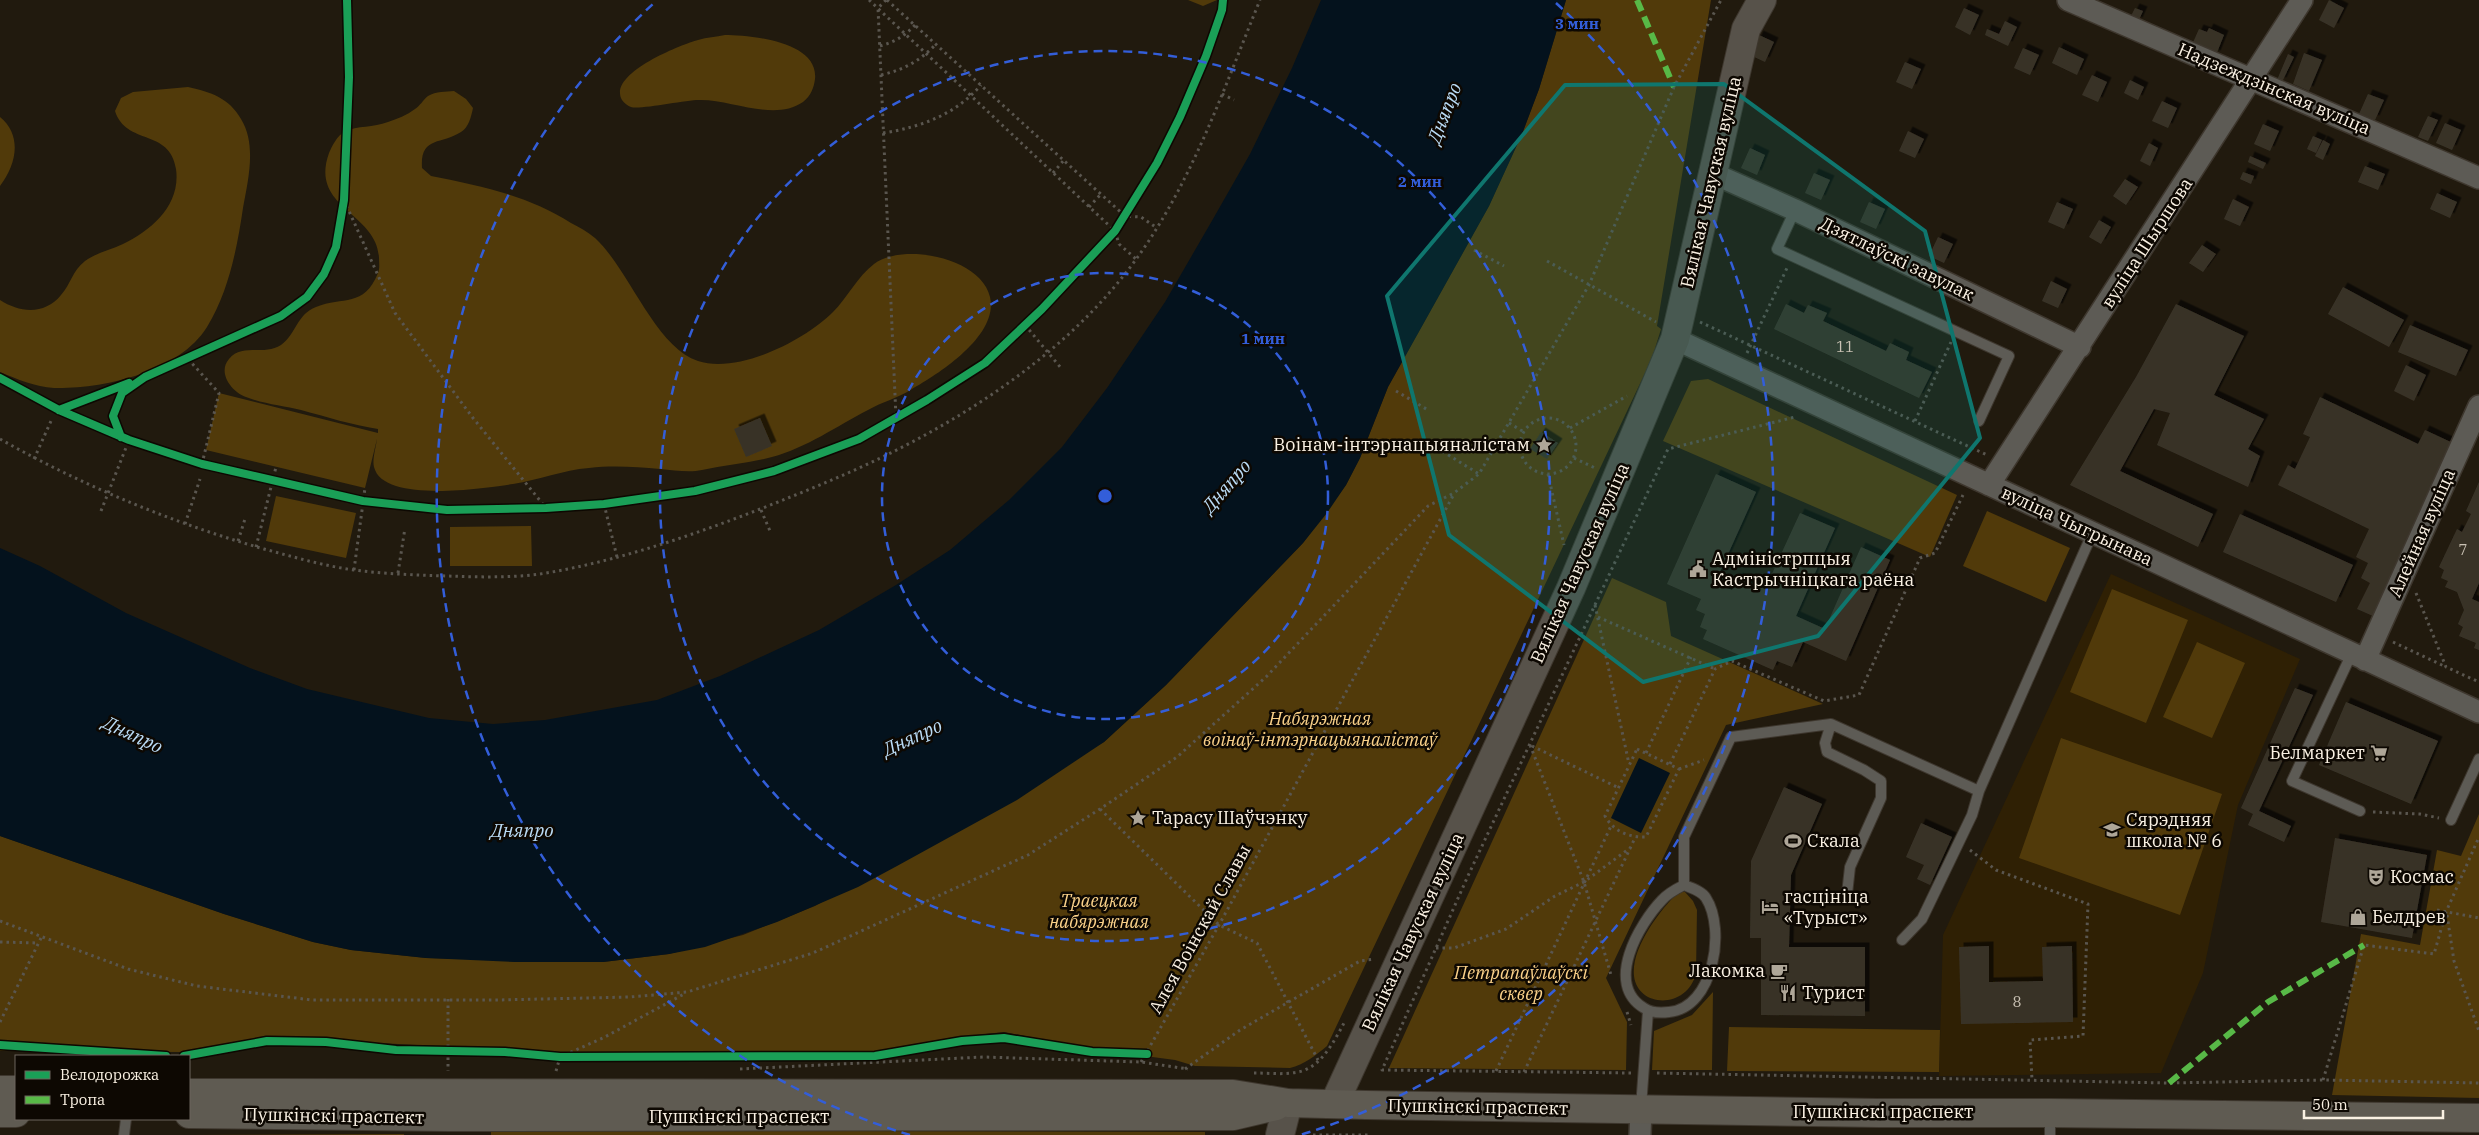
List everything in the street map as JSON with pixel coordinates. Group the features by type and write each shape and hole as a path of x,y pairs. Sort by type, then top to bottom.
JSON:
{"main road":[{"name":"Вялікая Чавуская вуліца","path":"1334,1104 1571,588 1671,325 1712,173 1746,29 1762,0"},
{"path":"0,1090 15,1090"},
{"name":"Пушкінскі праспект","path":"190,1093 1233,1094 1288,1103 1640,1122 1878,1113 2050,1124 2466,1123"},
{"name":"Пушкінскі праспект","path":"190,1114 448,1117 1233,1116 1288,1103"},
{"path":"1280,1135 1288,1103"},
{"path":"0,1113 15,1113"}],"street":[{"name":"Надзеждзінская вуліца","path":"2068,0 2479,178"},
{"name":"вуліца Шыршова","path":"1989,485 2080,347 2302,0"},
{"name":"Дзятлаўскі завулак","path":"1712,173 1795,210 2080,347"},
{"name":"вуліца Чыгрынава","path":"1671,325 1739,369 2479,712"},
{"name":"Алейная вуліца","path":"2358,657 2478,411"}],"lane":[{"path":"1795,210 1777,249 2009,356 1979,421"},
{"path":"1902,940 1922,918 1959,843 1972,815 1979,791 2092,534"},
{"path":"2358,657 2292,781 2360,811"},
{"path":"1684,885 1684,837 1730,737 1831,724 1979,791"},
{"path":"1831,724 1825,743 1827,752 1864,770 1880,781 1881,798 1850,867 1847,894"},
{"path":"2452,820 2479,759"},
{"path":"1684,885 1696,889 1706,897 1711,911 1715,944 1709,978 1695,1000 1684,1007 1674,1012 1648,1011 1631,998 1627,990 1625,977 1629,957 1637,936 1655,908 1663,898 1684,885"},
{"path":"1640,1122 1648,1011"},
{"path":"124,1135 126,1120"}],"path":[{"path":"869,0 1115,231 1119,244 1136,259"},
{"path":"904,414 892,420 878,8 886,0 1126,216 1141,218 1157,228"},
{"path":"0,439 34,458 109,493 185,524 306,561 354,570 477,577 539,574 617,556 761,510 861,468 899,449 966,410 1028,368 1069,336 1136,259 1157,228 1182,184 1222,94 1260,0"},
{"path":"565,1074 555,1074 560,1057 603,1038 686,992 822,949 1028,855 1177,757 1266,678 1428,506 1454,493 1479,474 1589,285 1674,87 1721,0"},
{"path":"880,46 894,42 906,35 915,25"},
{"path":"881,75 899,71 926,54 936,44"},
{"path":"883,133 911,128 935,120 971,96 981,85"},
{"path":"1222,94 1234,100"},
{"path":"1052,173 1064,160"},
{"path":"341,219 344,190"},
{"path":"1089,207 1101,194"},
{"path":"344,200 394,313 473,418 546,508"},
{"path":"1108,238 1126,216 1130,208"},
{"path":"1474,250 1504,266"},
{"path":"1739,369 1792,256"},
{"path":"1547,261 1589,285 1671,325 1751,346 2004,462"},
{"path":"1018,331 1028,322 1061,368"},
{"path":"1915,422 1956,331"},
{"path":"179,362 196,355"},
{"path":"188,359 219,393 202,464"},
{"path":"0,379 9,383"},
{"path":"1396,392 1428,410"},
{"path":"1570,428 1630,394"},
{"path":"1799,416 1668,449 1436,948 1382,1070 2169,1083 2323,1080 2479,1083"},
{"path":"1547,417 1557,418 1570,428 1577,444 1574,458 1570,465 1562,471 1548,474 1533,470 1524,461 1520,448 1524,432 1527,427 1537,420 1547,417"},
{"path":"34,458 51,421"},
{"path":"1509,423 1524,432"},
{"path":"120,437 138,443"},
{"path":"101,511 129,440"},
{"path":"1437,448 1479,474"},
{"path":"1574,458 1604,473"},
{"path":"193,461 211,466"},
{"path":"256,547 276,468"},
{"path":"185,524 200,479"},
{"path":"263,480 281,484"},
{"path":"354,570 365,488"},
{"path":"1670,764 1715,669 1732,662 1824,702 1859,696 1920,558 1935,553 1964,495 1955,491"},
{"path":"354,499 372,502"},
{"path":"595,505 614,503"},
{"path":"604,504 617,556"},
{"path":"536,508 556,508"},
{"path":"761,510 770,531"},
{"path":"238,541 245,519"},
{"path":"398,573 405,528"},
{"path":"2413,584 2446,667"},
{"path":"1595,605 1630,765"},
{"path":"1598,617 1715,669"},
{"path":"2389,638 2479,682"},
{"path":"1646,753 1691,657"},
{"path":"1503,737 1530,745 1619,788"},
{"path":"1530,745 1584,882 1612,978"},
{"path":"1679,769 1637,749 1605,816 1611,826 1635,838 1646,837 1679,769 1723,754"},
{"path":"1100,809 1219,925 1257,943 1318,1060 1299,1072 1253,1073"},
{"path":"2360,811 2420,814 2452,820"},
{"path":"1496,1071 1611,826"},
{"path":"2323,1080 2364,945 2434,954 2446,912 2479,837"},
{"path":"1524,1072 1635,838"},
{"path":"1959,843 1980,856 1996,870 2088,904 2083,1036 2030,1040 2032,1080"},
{"path":"1436,948 1454,948 1506,929 1555,896 1584,882 1630,847"},
{"path":"2437,910 2479,918"},
{"path":"2446,912 2454,962 2479,1031"},
{"path":"0,921 41,938 128,969 197,986 312,1000 630,997 686,992"},
{"path":"0,1022 41,938"},
{"path":"0,942 39,943"},
{"path":"1185,1069 1240,1030 1288,1002 1360,961 1376,959"},
{"path":"448,999 448,1074 457,1074"},
{"path":"1624,1004 1631,1022 1631,1031"},
{"path":"1082,1051 1147,1054"},
{"path":"439,1052 458,1052"},
{"path":"826,1056 875,1056 894,1052"},
{"path":"551,1056 580,1057"},
{"path":"739,1069 983,1057 1141,1062 1195,1070"},
{"path":"1628,1073 1629,1065"},
{"path":"1313,1135 1369,1135"}],"highlighted area":[{"path":"1724,84 1925,231 1980,438 1818,636 1643,682 1449,535 1387,296 1565,85"}],"shaded area":[{"name":"Сярэдняя школа № 6","path":"2111,574 2300,659 2238,805 2203,973 2161,1073 1939,1076 1943,935"}],"green space":[{"path":"1188,0 1217,0 1203,6"},
{"path":"1566,0 1711,0 1657,326 1661,329 1648,371 1645,373 1327,1046 1310,1059 1290,1068 1195,1066 1175,1060 1092,1049 1004,1032 950,1038 878,1051 585,1054 267,1037 181,1052 0,1051 0,836 224,914 313,942 351,950 426,958 603,962 669,954 743,935 815,906 1104,742 1166,685 1303,543 1346,485 1360,458 1388,387 1489,206 1522,134 1539,89"},
{"path":"725,35 765,39 781,43 795,48 806,56 813,66 815,79 808,97 792,108 779,110 766,110 699,100 636,108 629,106 622,100 620,90 625,80 648,62 689,43"},
{"path":"188,87 219,97 231,106 246,129 250,151 249,174 235,254 221,299 207,327 194,343 178,356 139,375 117,381 74,388 54,388 33,384 0,372 0,300 16,308 32,310 48,306 61,295 77,269 85,261 123,244 154,224 169,205 174,194 176,169 172,156 157,142 128,129 121,122 115,111 121,98 133,92"},
{"path":"454,91 466,99 473,108 469,121 461,132 428,146 422,158 422,168 431,176 521,198 554,213 595,238 619,268 655,324 683,353 698,361 714,364 732,363 751,359 788,344 821,323 833,312 874,264 887,258 904,254 922,254 940,258 972,272 984,283 990,297 990,311 986,325 977,339 965,351 937,373 907,392 873,407 809,442 772,457 697,471 598,467 579,469 513,484 459,490 415,490 396,486 381,479 374,467 377,439 365,488 206,450 219,393 378,433 378,429 266,403 241,395 231,386 225,376 226,364 234,354 247,350 268,350 281,345 310,310 326,304 352,299 366,292 378,273 379,258 375,243 368,230 336,199 328,187 325,172 329,153 333,144 344,132 395,120 412,111 431,94"},
{"path":"0,117 12,133 15,151 10,169 0,186"},
{"path":"1708,379 1957,495 1930,557 1663,441 1691,381"},
{"path":"276,496 356,513 346,558 266,541"},
{"path":"1987,511 2070,548 2046,602 1963,566"},
{"path":"531,526 532,566 450,566 450,527"},
{"name":"Петрапаўлаўскі сквер","path":"1612,578 1666,602 1671,636 1823,704 1726,725 1606,978 1627,1022 1626,1070 1389,1068"},
{"path":"2112,589 2188,620 2146,723 2070,692"},
{"path":"2197,642 2245,663 2212,738 2163,717"},
{"path":"2061,738 2222,794 2180,915 2019,858"},
{"path":"2479,814 2479,1098 2332,1095 2361,934 2420,945 2437,850 2461,856"},
{"path":"1678,892 1685,892 1693,901 1697,910 1696,973 1691,985 1684,993 1664,1000 1653,999 1644,995 1637,987 1634,965 1637,953 1648,930"},
{"path":"1713,992 1712,1070 1652,1070 1654,1031 1692,1015"},
{"path":"1729,1027 1940,1030 1939,1072 1727,1071"},
{"path":"491,1130 1205,1132 1205,1135 491,1135"},
{"path":"404,1134 404,1135 184,1135"}],"water":[{"name":"Дняпро","path":"1321,0 1566,0 1539,89 1522,134 1489,206 1388,387 1360,458 1346,485 1327,513 1303,543 1166,685 1104,742 1017,800 858,887 777,922 705,947 669,954 603,962 515,962 426,958 351,950 313,942 224,914 0,836 0,548 40,566 126,613 250,668 307,689 429,718 493,724 545,720 657,700 720,676 819,630 896,585 950,550 1009,500 1062,447 1107,388 1165,302 1250,154 1292,68"},
{"path":"1639,758 1670,773 1641,833 1611,818"}],"building":[{"path":"2329,0 2344,8 2334,28 2319,20"},
{"path":"1964,8 1979,15 1970,35 1955,27"},
{"path":"2135,8 2143,11 2138,22 2130,18"},
{"path":"2005,21 2017,27 2008,46 1985,35 1987,29 1999,34"},
{"path":"2209,28 2224,35 2216,55 2191,47 2199,29 2207,32"},
{"path":"1759,35 1774,42 1765,62 1750,55"},
{"path":"2059,47 2084,59 2077,75 2052,63"},
{"path":"2023,48 2039,55 2030,75 2014,68"},
{"path":"2304,53 2322,60 2309,91 2293,84"},
{"path":"2288,54 2294,57 2282,82 2277,80"},
{"path":"1905,62 1921,69 1912,89 1896,82"},
{"path":"2092,75 2107,82 2098,102 2082,95"},
{"path":"2130,80 2144,87 2138,100 2124,93"},
{"path":"2368,94 2384,100 2375,120 2359,114"},
{"path":"2162,101 2177,108 2168,128 2152,121"},
{"path":"2428,116 2438,120 2428,141 2418,137"},
{"path":"2445,123 2461,130 2452,150 2436,143"},
{"path":"2263,124 2279,131 2270,151 2254,144"},
{"path":"1908,131 1924,139 1915,158 1899,151"},
{"path":"2313,136 2322,140 2316,153 2307,149"},
{"path":"2323,140 2330,144 2323,160 2315,156"},
{"path":"2149,143 2158,148 2150,166 2140,161"},
{"path":"1750,148 1765,155 1757,175 1741,168"},
{"path":"2250,156 2266,163 2263,169 2248,162"},
{"path":"2365,166 2385,174 2378,190 2358,182"},
{"path":"2243,172 2254,176 2251,184 2240,179"},
{"path":"1814,173 1830,180 1821,200 1805,193"},
{"path":"2125,179 2138,187 2126,205 2113,196"},
{"path":"2437,193 2457,202 2450,218 2430,209"},
{"path":"2233,199 2249,207 2240,226 2224,219"},
{"path":"1869,202 1885,209 1876,229 1860,222"},
{"path":"2057,202 2073,209 2064,229 2048,222"},
{"path":"2099,220 2111,227 2101,244 2089,237"},
{"path":"1938,237 1953,244 1944,263 1929,256"},
{"path":"2202,245 2216,254 2203,272 2189,263"},
{"path":"2051,281 2067,289 2058,308 2042,301"},
{"path":"2343,287 2404,320 2389,347 2328,314"},
{"path":"1786,304 1804,313 1808,305 1827,313 1823,321 1886,351 1890,343 1909,352 1906,360 1932,372 1919,398 1774,329"},
{"path":"2176,304 2244,336 2214,395 2264,419 2248,449 2260,456 2248,487 2157,445 2170,413 2154,409 2120,471 2213,514 2198,547 2070,485 2136,377"},
{"path":"2410,325 2468,350 2456,376 2398,352"},
{"path":"2406,365 2426,375 2414,401 2394,391"},
{"path":"2320,397 2418,444 2425,430 2455,444 2373,616 2357,609 2370,583 2361,578 2368,563 2356,557 2369,529 2278,485 2288,465 2295,469 2310,437 2303,434"},
{"path":"760,418 772,446 746,457 734,429"},
{"path":"1541,432 1558,443 1547,459 1530,449"},
{"name":"Адміністрпцыя Кастрычніцкага раёна","path":"1716,474 1756,492 1715,583 1732,590 1738,577 1765,589 1800,513 1835,528 1796,616 1825,629 1861,547 1890,560 1846,661 1803,642 1792,667 1777,661 1773,670 1703,639 1707,630 1700,627 1705,614 1696,610 1701,599 1667,584"},
{"path":"2479,482 2479,583 2472,599 2479,602 2479,650 2474,648 2476,643 2459,636 2463,627 2458,624 2464,610 2457,592 2445,587 2448,581 2441,578 2444,570 2439,567 2457,529 2462,532 2471,514 2466,511"},
{"path":"2240,514 2353,565 2336,602 2223,552"},
{"path":"2295,688 2313,695 2259,811 2291,826 2284,842 2248,825 2253,814 2241,808"},
{"name":"Белмаркет","path":"2346,702 2438,741 2411,804 2319,765"},
{"name":"гасцініца «Турыст»","path":"1784,787 1822,804 1791,875 1789,947 1865,947 1865,1016 1761,1015 1761,938 1750,938 1751,861"},
{"path":"1921,823 1952,837 1930,885 1917,879 1924,865 1906,857"},
{"name":"Космас","path":"2335,838 2427,855 2412,938 2321,922"},
{"path":"1989,946 1989,982 2043,981 2042,947 2072,946 2073,1022 1961,1024 1959,947"}],"marked path":[{"path":"1637,0 1674,87"},
{"path":"2169,1083 2268,1002 2364,945"}],"cycle path":[{"path":"121,437 113,416 122,393 145,377 281,316 307,297 324,274 336,247 344,200 349,77 347,0"},
{"path":"0,378 59,410 129,440 202,464 363,501 447,510 546,508 604,504 695,491 774,471 859,439 927,400 985,363 1042,309 1115,231 1157,163 1180,117 1206,56 1222,10 1223,0"},
{"path":"59,410 129,383"},
{"path":"190,1055 267,1041 326,1042 396,1050 505,1052 560,1057 875,1056 962,1041 1004,1038 1092,1052 1147,1054"},
{"path":"0,1045 151,1055"}],"place":[{"name":"Воінам-інтэрнацыяналістам","path":"1544,445"},
{"name":"Адміністрпцыя Кастрычніцкага раёна","path":"1698,569"},
{"name":"Белмаркет","path":"2379,753"},
{"name":"Тарасу Шаўчэнку","path":"1138,818"},
{"name":"Сярэдняя школа № 6","path":"2112,830"},
{"name":"Скала","path":"1793,841"},
{"name":"Космас","path":"2376,877"},
{"name":"гасцініца «Турыст»","path":"1770,907"},
{"name":"Белдрев","path":"2358,917"},
{"name":"Лакомка","path":"1779,971"},
{"name":"Турист","path":"1788,993"}],"park label":[{"name":"Набярэжная воінаў-інтэрнацыяналістаў","path":"1320,730"},
{"name":"Траецкая набярэжная","path":"1099,911"}]}
